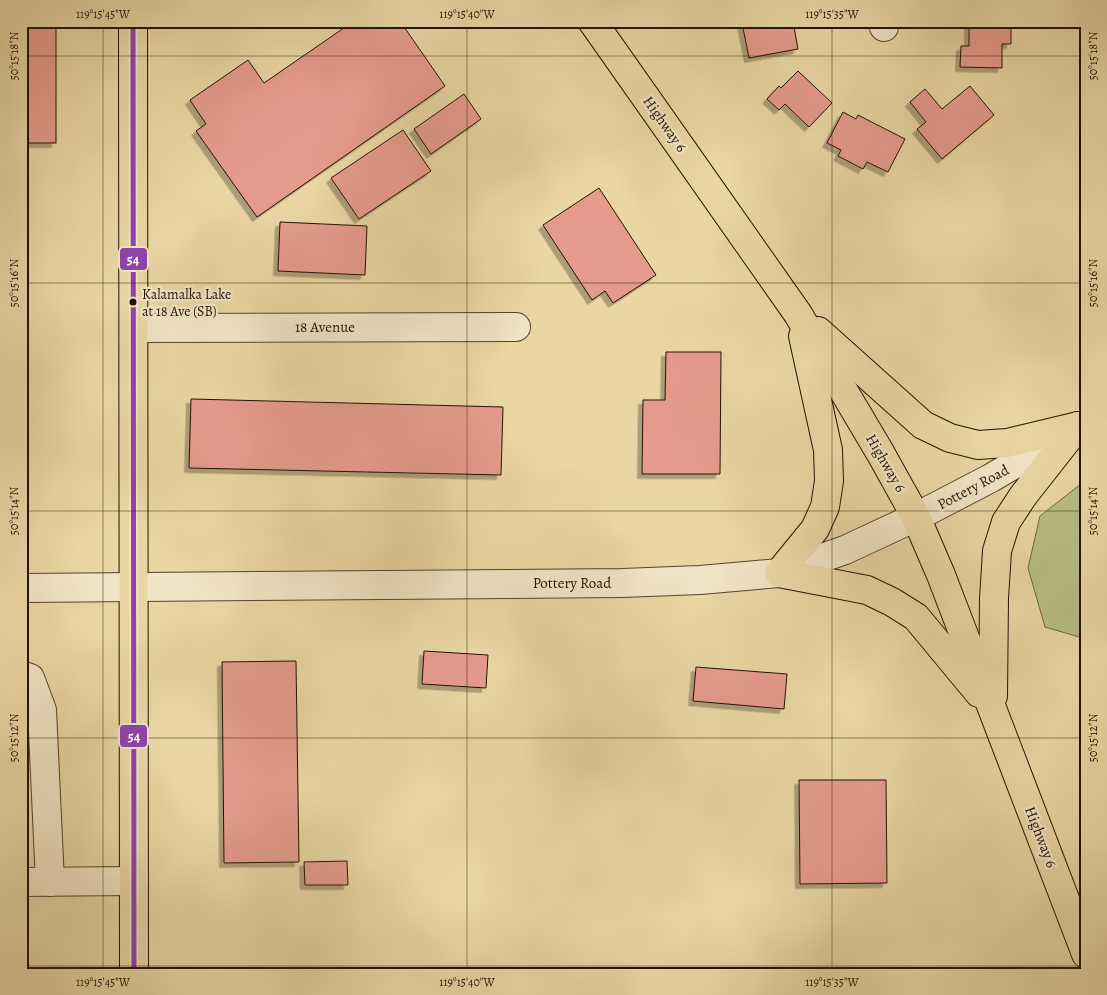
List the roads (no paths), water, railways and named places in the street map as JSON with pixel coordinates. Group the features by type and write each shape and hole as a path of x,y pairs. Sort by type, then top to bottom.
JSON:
{"main road":[{"path":"133,21 134,974"},
{"name":"Highway 6","path":"592,21 798,314 916,517 941,575 1086,954"},
{"path":"798,314 923,425 950,438 978,445 1007,442 1082,423"},
{"path":"798,314 828,450 829,481 825,507 815,529 779,573 867,590 892,602 916,617 993,710"},
{"path":"993,710 994,598 997,552 1006,522 1023,496 1082,423"}],"street":[{"name":"18 Avenue","path":"134,328 516,327"},
{"name":"Pottery Road","path":"21,588 622,583 700,580 779,573 845,550 916,517 991,478 1082,423"},
{"path":"21,674 30,678 42,710 50,882"},
{"path":"21,882 134,881"}],"place":[{"name":"Kalamalka Lake at 18 Ave (SB)","path":"133,302"}]}
